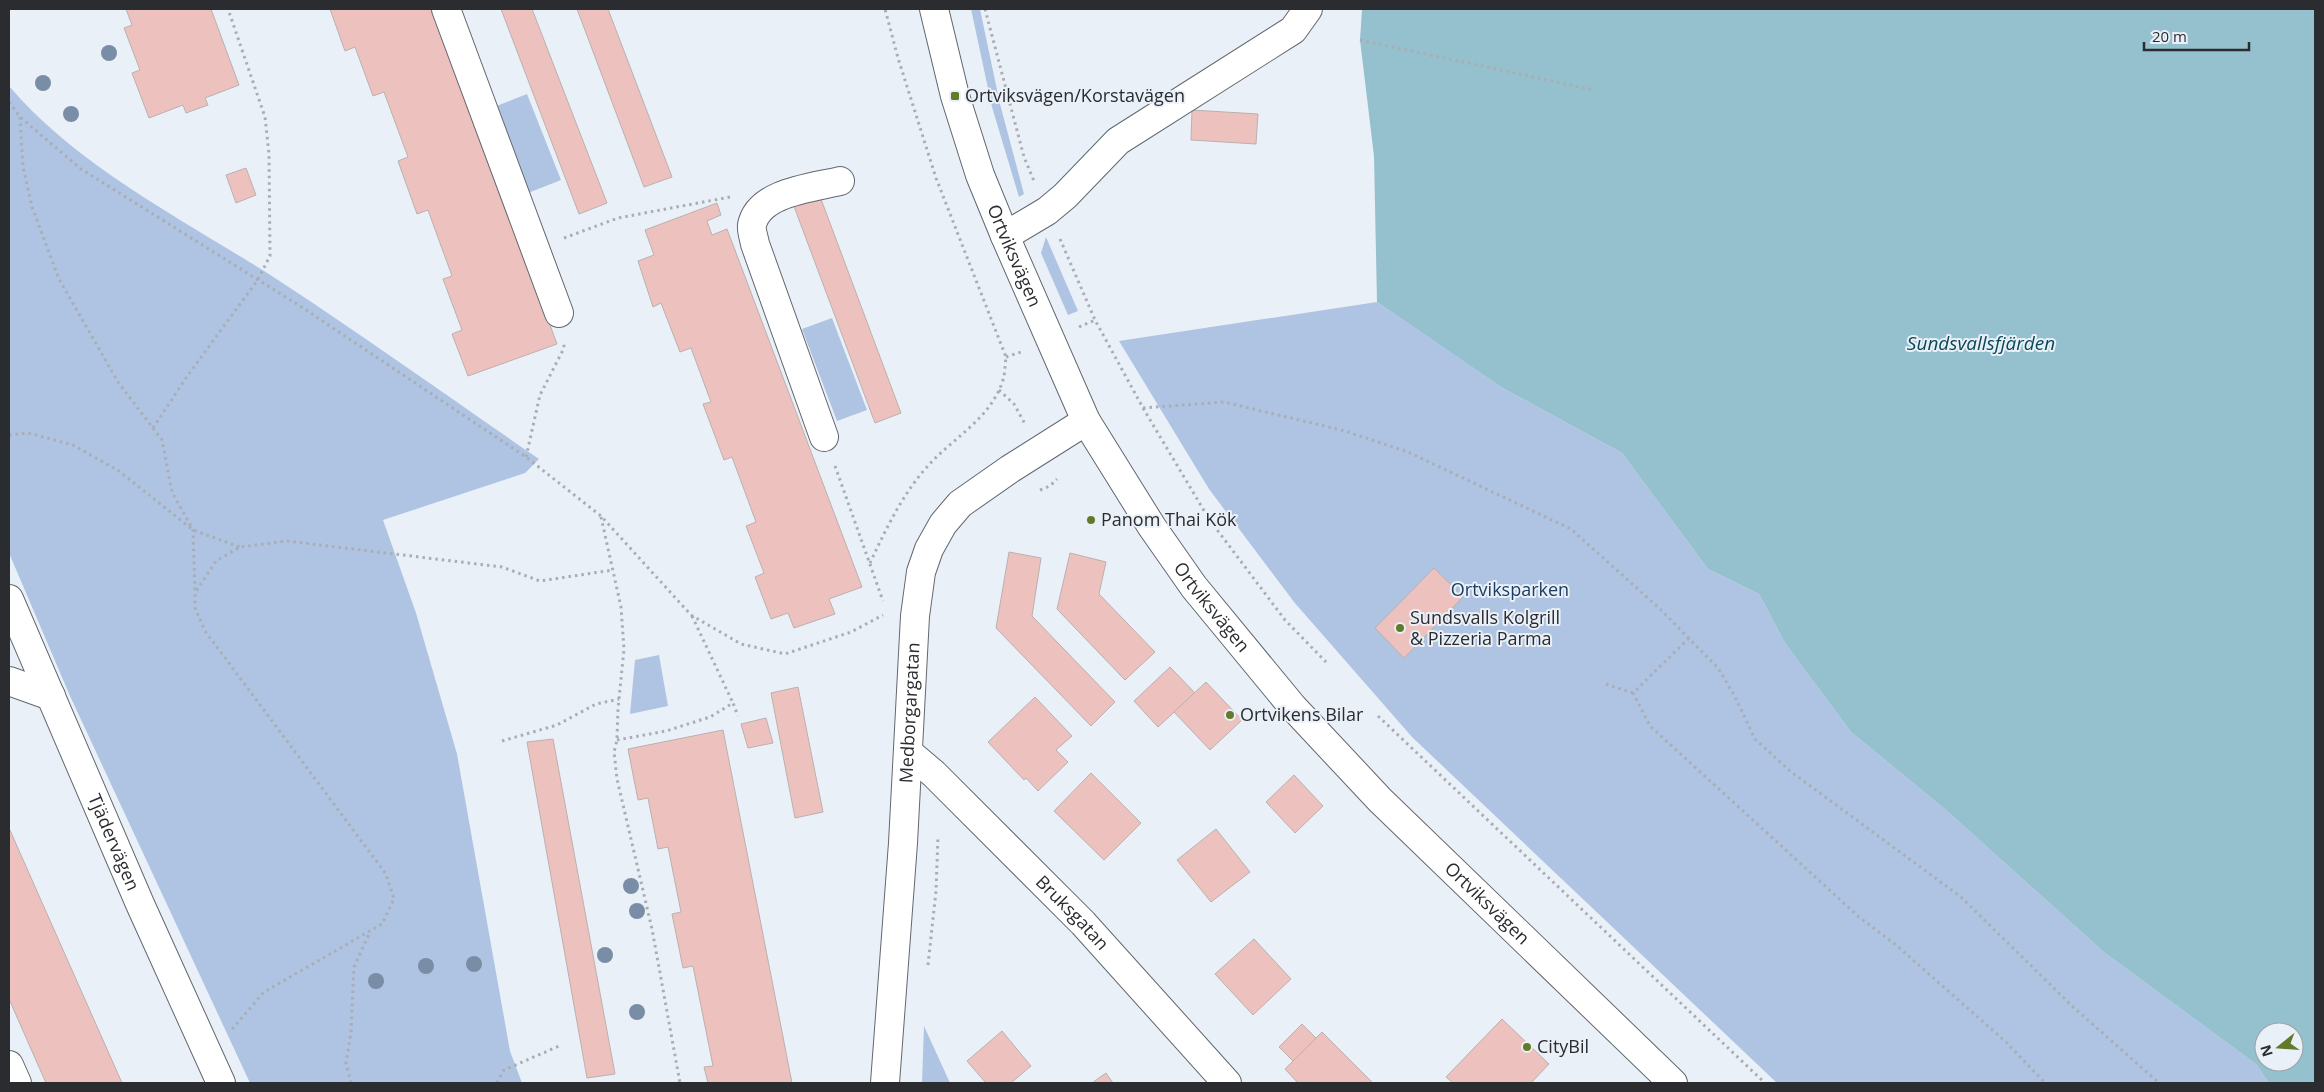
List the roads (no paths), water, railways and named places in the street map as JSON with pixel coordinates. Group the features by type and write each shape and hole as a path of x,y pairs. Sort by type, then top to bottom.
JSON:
{"street":[{"path":"446,9 559,313"},
{"name":"Ortviksvägen","path":"934,9 955,96 980,175 1005,236 1086,421 1152,527 1194,587 1292,706 1380,800 1673,1083"},
{"path":"1005,236 1047,211 1065,196 1118,141 1292,30 1308,9"},
{"path":"824,437 755,244 751,226 759,208 776,198 840,181"},
{"name":"Medborgargatan","path":"884,1083 897,940 915,616 921,572 928,550 944,524 960,504 1086,421"},
{"name":"Tjädervägen","path":"9,599 204,1050 221,1083"},
{"path":"9,680 51,696"},
{"name":"Bruksgatan","path":"908,752 934,774 1083,922 1227,1083"},
{"path":"9,1065 17,1083"}],"water":[{"name":"Sundsvallsfjärden","path":"1362,9 2315,9 2315,1083 2269,1083 2261,1072 2304,1072 2304,1022 2254,1022 2254,1063 2105,953 1946,810 1851,732 1785,643 1759,594 1708,569 1622,453 1501,387 1377,302 1374,156 1360,40"}],"place":[{"name":"Ortviksvägen/Korstavägen","path":"955,96"},
{"name":"Panom Thai Kök","path":"1091,520"},
{"name":"Sundsvalls Kolgrill & Pizzeria Parma","path":"1400,628"},
{"name":"Ortvikens Bilar","path":"1230,715"},
{"name":"CityBil","path":"1527,1047"}],"park label":[{"name":"Ortviksparken","path":"1510,590"}]}
